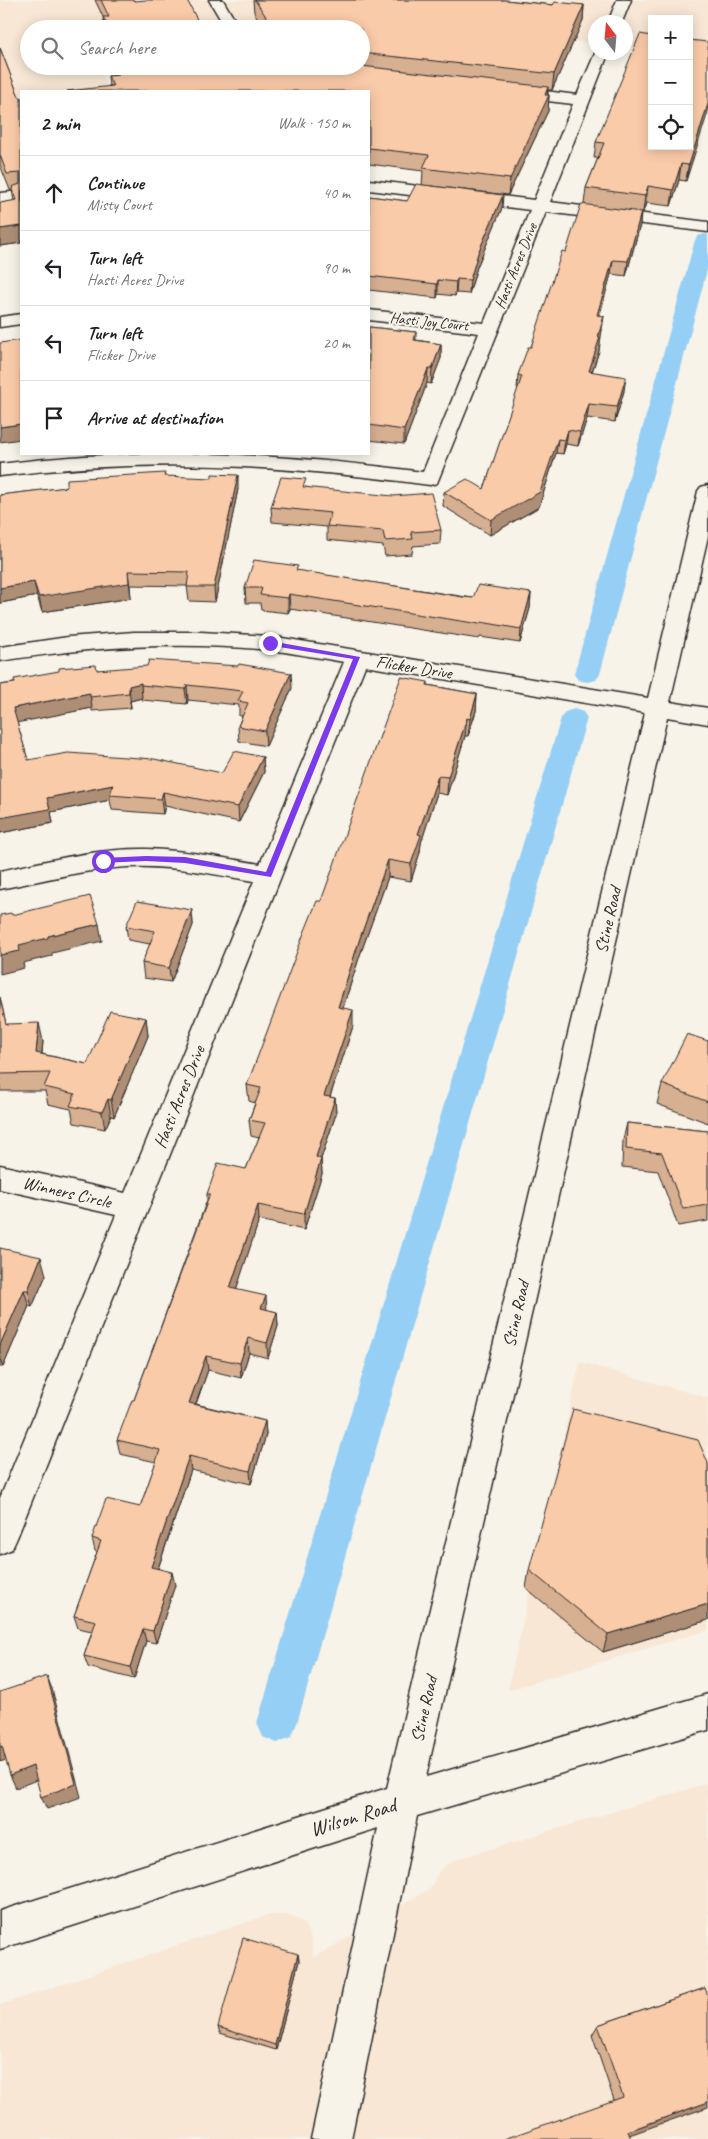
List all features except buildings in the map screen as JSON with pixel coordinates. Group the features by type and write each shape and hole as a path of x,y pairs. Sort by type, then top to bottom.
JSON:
{"street":[{"path":"216,0 228,20"},
{"path":"617,15 624,0"},
{"name":"Hasti Acres Drive","path":"0,470 68,462 200,457 331,465 430,479 599,60"},
{"path":"498,90 583,100"},
{"path":"370,185 708,227"},
{"path":"0,198 20,196"},
{"name":"Hasti Joy Court","path":"370,315 490,329"},
{"path":"0,322 20,319"},
{"name":"Stine Road","path":"331,2139 402,1802 708,491"},
{"name":"Flicker Drive","path":"0,654 104,640 159,637 215,638 270,643 708,716"},
{"name":"Hasti Acres Drive","path":"0,1538 357,657"},
{"path":"0,880 103,861 146,858 185,860 269,875"},
{"name":"Winners Circle","path":"0,1177 134,1207"},
{"name":"Wilson Road","path":"0,1930 402,1802 708,1712"}],"shaded area":[{"path":"0,0 708,0 708,57 693,55 693,15 648,15 648,50 633,49 633,15 588,15 588,43 471,31 370,31 370,20 20,20 20,75 103,75 109,90 20,90 20,111 0,114"},
{"path":"580,1362 708,1398 708,1630 508,1690"},
{"path":"708,1783 708,2139 0,2139 0,2005 268,1915 288,1915 303,1922 311,1938 313,1958 431,1888 439,1871 454,1860"}],"waterway":[{"path":"587,674 705,240"},
{"path":"277,1723 574,718"}],"route":[{"path":"103,861 146,858 185,860 269,875 357,657 270,643"}]}
